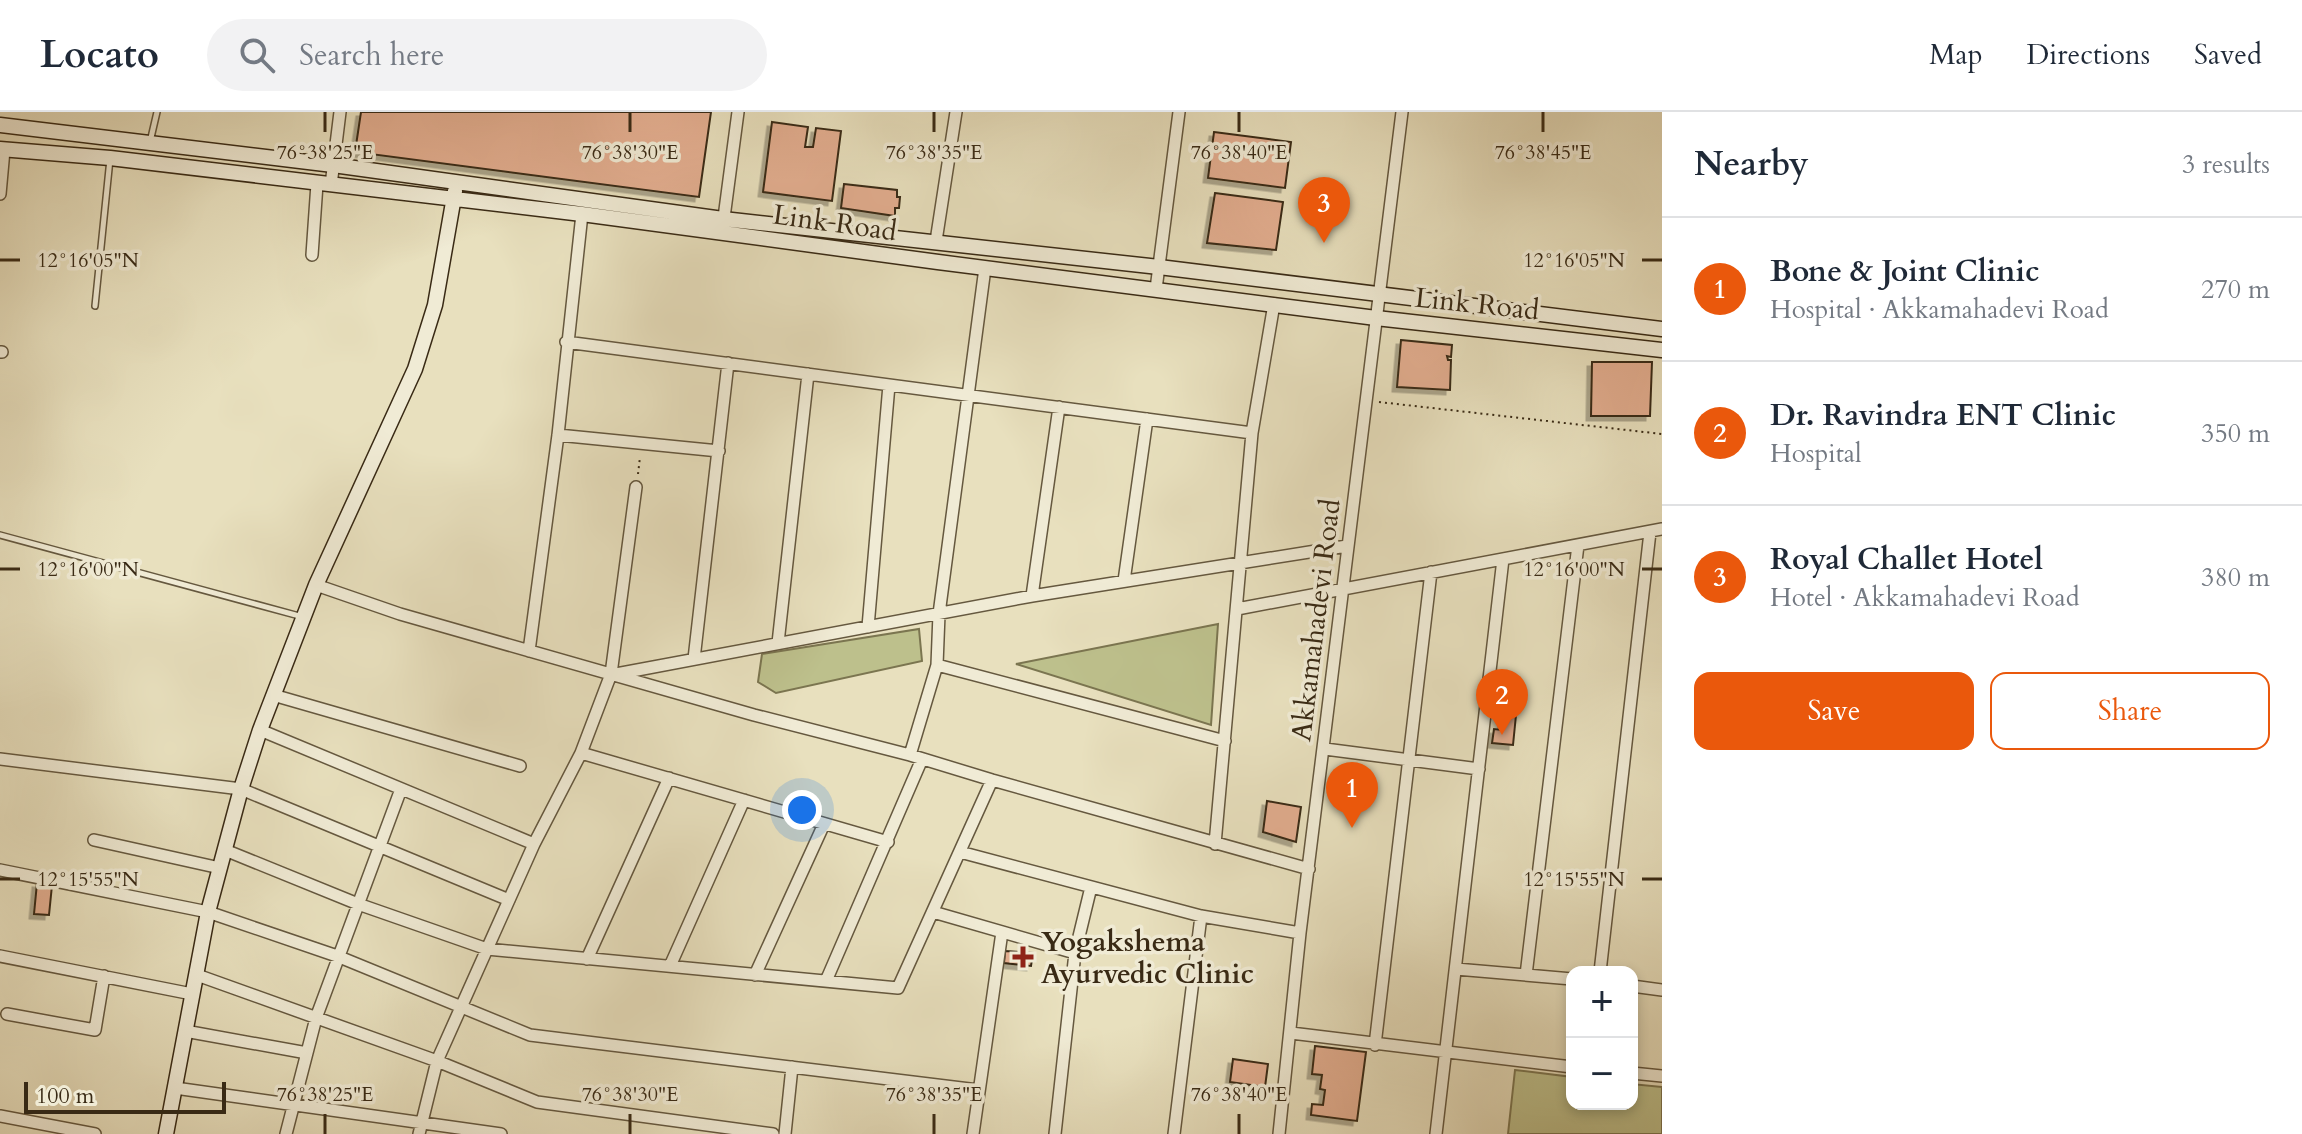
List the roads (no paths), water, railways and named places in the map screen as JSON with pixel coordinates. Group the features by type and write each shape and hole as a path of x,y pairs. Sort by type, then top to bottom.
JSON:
{"main road":[{"path":"0,125 455,182 722,226 936,241 1662,329"},
{"name":"Link Road","path":"2,149 110,158 582,214 722,226 985,268 1376,318 1662,350"},
{"path":"166,1134 208,912 241,789 260,730 316,585 415,369 435,305 455,182"}],"street":[{"path":"312,255 324,184 333,165 340,112"},
{"path":"722,226 738,112"},
{"path":"936,241 956,112"},
{"path":"1156,289 1179,112"},
{"name":"Akkamahadevi Road","path":"1279,1134 1300,933 1402,112"},
{"path":"0,194 2,149"},
{"path":"529,651 558,435 582,214"},
{"path":"910,755 937,665 939,614 985,268"},
{"path":"1215,844 1252,433 1274,304"},
{"path":"566,342 1252,433"},
{"path":"694,659 728,363"},
{"path":"778,643 808,374"},
{"path":"868,627 889,385"},
{"path":"1032,596 1059,407"},
{"path":"1124,581 1147,419"},
{"path":"558,435 719,451"},
{"path":"420,1129 437,1061 534,844 581,753 611,674 636,487"},
{"path":"1237,609 1656,531 1601,966"},
{"path":"1526,975 1578,545"},
{"path":"611,674 1032,596 1347,546"},
{"path":"1436,1134 1503,559"},
{"path":"1375,1045 1431,572"},
{"path":"316,585 400,614 529,651 1309,869"},
{"path":"937,665 1225,741"},
{"path":"273,695 520,766"},
{"path":"260,730 534,844"},
{"path":"1325,749 1479,769"},
{"path":"581,753 888,842"},
{"path":"0,759 241,789 509,900"},
{"path":"826,981 922,759"},
{"path":"587,959 669,778"},
{"path":"225,850 358,904 487,949 898,988 992,780"},
{"path":"286,1134 316,1018 401,789"},
{"path":"670,966 744,800"},
{"path":"755,975 824,824"},
{"path":"94,840 220,868"},
{"path":"960,852 1201,916 1300,933"},
{"path":"0,870 208,912 337,956 530,1035 978,1090"},
{"path":"1055,1134 1075,953 1091,887"},
{"path":"933,912 1075,953"},
{"path":"1174,1134 1201,916"},
{"path":"973,1134 1002,932"},
{"path":"0,956 192,994"},
{"path":"1456,969 1566,978"},
{"path":"197,975 437,1061 537,1102 773,1134"},
{"path":"7,1014 95,1030 104,976"},
{"path":"1638,987 1662,990"},
{"path":"185,1031 307,1053"},
{"path":"1291,1033 1566,1066"},
{"path":"785,1134 792,1067"},
{"path":"1638,1074 1662,1076"},
{"path":"175,1088 294,1105 420,1129 501,1134"},
{"path":"0,1116 95,1134"}],"lane":[{"path":"150,143 157,112"},
{"path":"95,306 110,158"},
{"path":"0,535 304,618"}],"place":[{"name":"Royal Challet Hotel","path":"1324,243"},
{"name":"Dr. Ravindra ENT Clinic","path":"1502,735"},
{"name":"Bone & Joint Clinic","path":"1352,828"},
{"name":"Yogakshema Ayurvedic Clinic","path":"1023,957"}]}
